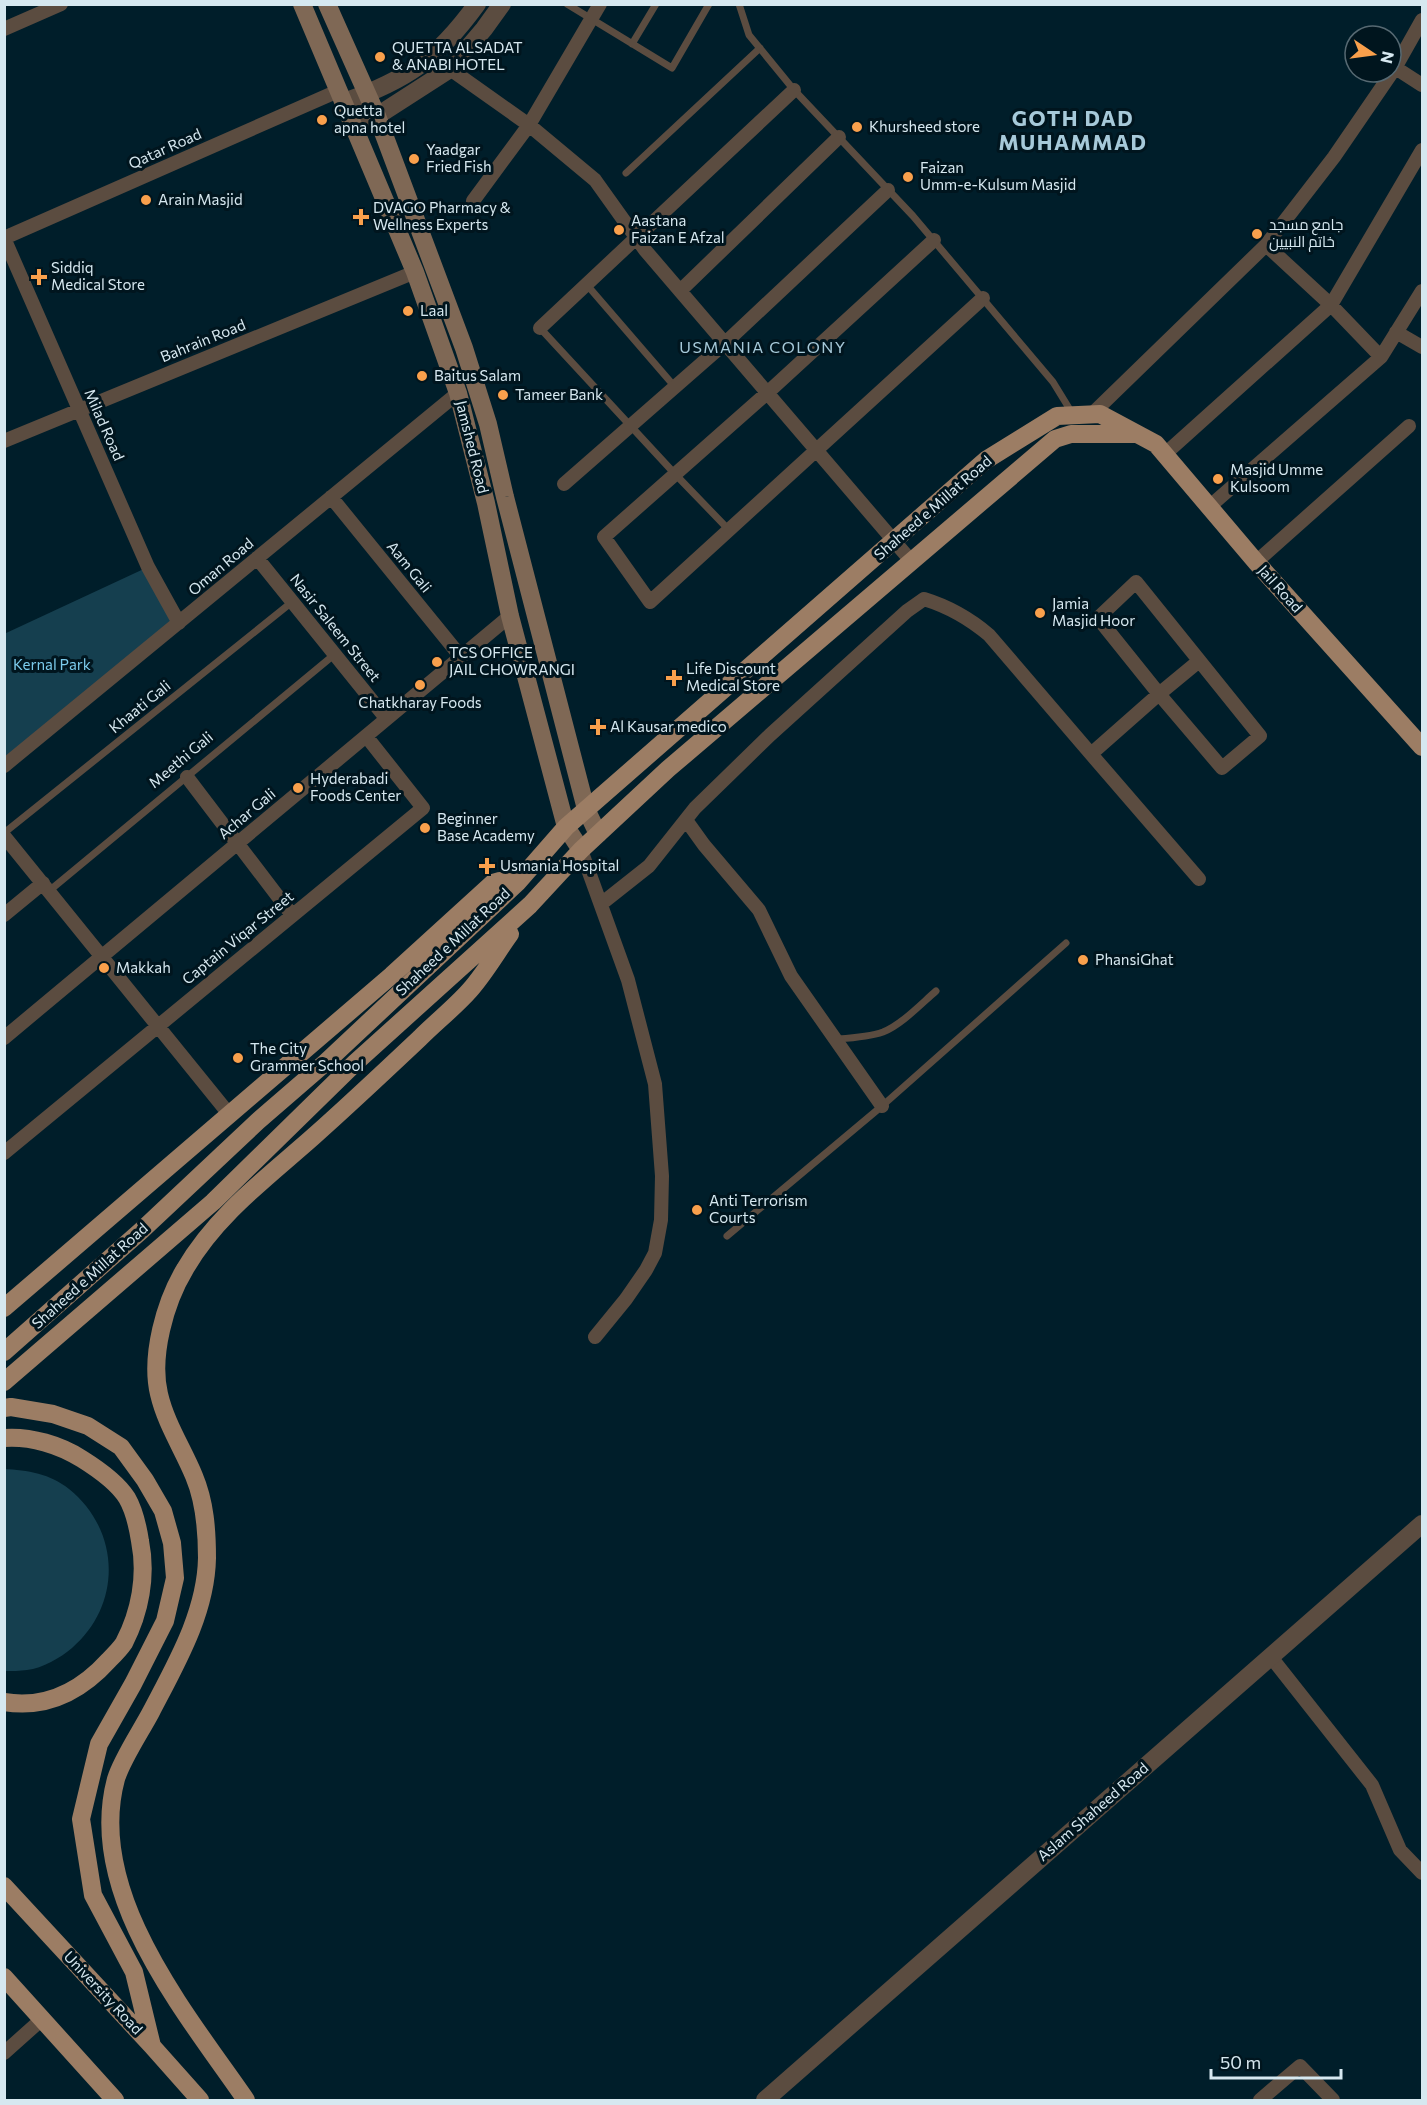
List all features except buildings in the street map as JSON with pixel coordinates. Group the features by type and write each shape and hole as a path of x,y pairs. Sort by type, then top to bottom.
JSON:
{"main road":[{"name":"Jamshed Road","path":"302,4 415,272 458,393 486,503 510,616 573,838"},
{"name":"Jamshed Road","path":"327,4 377,116 464,348 488,424 513,530 586,809 598,834"},
{"path":"1083,415 1100,414 1137,434"},
{"name":"Shaheed e Millat Road","path":"4,1352 325,1062 517,883 573,838 586,809 986,460 1057,416 1083,415"},
{"name":"Shaheed e Millat Road","path":"573,838 598,834 668,769 1055,439 1071,434 1137,434"},
{"name":"Jail Road","path":"1137,434 1156,444 1256,562 1422,747"},
{"path":"246,2100 172,1992 140,1935 117,1878 109,1822 117,1776 180,1655 200,1606 207,1561 205,1514 195,1477 173,1435 158,1393 155,1357 162,1329 183,1271 208,1233 241,1200 358,1097 470,990 530,905 573,838"},
{"path":"4,1308 392,975 493,883 500,881 517,883"},
{"path":"4,1382 213,1202 356,1063 530,905"},
{"path":"4,1408 11,1407 53,1414 88,1426 121,1447 145,1480 163,1511 172,1543 175,1578 165,1621 99,1744 81,1819 93,1895 134,1972 152,2046"},
{"path":"4,1438 37,1441 66,1449 94,1466 127,1498 138,1528 144,1558 139,1604 123,1645 97,1674 67,1695 24,1705 4,1702"},
{"name":"University Road","path":"4,1886 200,2100"},
{"path":"4,1977 115,2100"}],"street":[{"path":"4,29 61,4"},
{"path":"341,97 367,94 418,68 440,50 461,27 477,4"},
{"path":"354,125 377,116 450,69 502,4"},
{"path":"473,201 529,125 600,4"},
{"path":"1403,50 1422,20"},
{"path":"450,69 529,125 595,180 637,239 680,291 912,562"},
{"path":"1403,73 1422,85"},
{"path":"1083,415 1266,245 1334,157 1381,84"},
{"path":"540,328 794,90"},
{"name":"Qatar Road","path":"5,238 341,97"},
{"path":"680,291 838,137"},
{"path":"1165,454 1331,305 1422,150"},
{"path":"564,484 724,344 888,190"},
{"name":"Milad Road","path":"5,238 148,567 179,623"},
{"path":"933,240 766,394 604,537 650,602 983,298"},
{"path":"1266,245 1331,305 1381,357"},
{"name":"Bahrain Road","path":"4,441 415,272"},
{"path":"1209,507 1381,357 1422,291"},
{"path":"1396,332 1422,347"},
{"name":"Oman Road","path":"5,763 458,393"},
{"path":"1256,562 1409,426"},
{"name":"Aam Gali","path":"332,497 461,657"},
{"name":"Nasir Saleem Street","path":"257,558 386,718"},
{"path":"1136,582 1260,736 1222,768 1158,694 1098,618 1136,582"},
{"path":"601,904 649,866 686,819 770,735 907,611 924,599 945,606 972,620 989,635 1199,879"},
{"name":"Achar Gali","path":"4,1038 510,616"},
{"path":"1091,754 1199,661"},
{"name":"Captain Viqar Street","path":"5,1150 423,808 366,736"},
{"path":"187,777 292,915"},
{"path":"686,819 704,845 759,910 791,976 882,1106"},
{"path":"4,835 229,1114"},
{"path":"573,838 601,904 628,980 655,1084 662,1176 661,1220 655,1253 639,1280 595,1337"},
{"name":"Meethi Gali","path":"4,915 46,887"},
{"name":"Aslam Shaheed Road","path":"765,2100 1422,1524"},
{"path":"1271,1657 1372,1785 1400,1850 1422,1873"},
{"path":"4,2053 41,2020"},
{"path":"1260,2100 1300,2066 1333,2100"}],"lane":[{"path":"567,4 672,68 710,4"},
{"path":"632,44 656,4"},
{"path":"740,4 749,35 794,90 933,240 1083,415"},
{"path":"626,174 760,48"},
{"path":"587,285 675,387"},
{"path":"540,328 730,530"},
{"name":"Khaati Gali","path":"4,835 292,602"},
{"name":"Meethi Gali","path":"46,887 187,777 335,654"},
{"path":"727,1236 882,1106 1066,943"},
{"path":"834,1039 858,1038 885,1032 936,991"}],"green space":[{"name":"Kernal Park","path":"148,567 179,623 4,758 4,634"},
{"path":"4,1469 38,1474 69,1489 86,1506 98,1526 106,1546 109,1568 107,1590 100,1611 88,1631 72,1648 45,1665 24,1670 5,1671"}],"place":[{"name":"QUETTA ALSADAT & ANABI HOTEL","path":"380,57"},
{"name":"Quetta apna hotel","path":"322,120"},
{"name":"Khursheed store","path":"857,127"},
{"name":"Yaadgar Fried Fish","path":"414,159"},
{"name":"Faizan Umm-e-Kulsum Masjid","path":"908,177"},
{"name":"Arain Masjid","path":"146,200"},
{"name":"DVAGO Pharmacy & Wellness Experts","path":"361,217"},
{"name":"Aastana Faizan E Afzal","path":"619,230"},
{"name":"جامع مسجد خاتم النبیین","path":"1257,234"},
{"name":"Siddiq Medical Store","path":"39,277"},
{"name":"Laal","path":"408,311"},
{"name":"Baitus Salam","path":"422,376"},
{"name":"Tameer Bank","path":"503,395"},
{"name":"Masjid Umme Kulsoom","path":"1218,479"},
{"name":"Jamia Masjid Hoor","path":"1040,613"},
{"name":"TCS OFFICE JAIL CHOWRANGI","path":"437,662"},
{"name":"Life Discount Medical Store","path":"674,678"},
{"name":"Chatkharay Foods","path":"420,685"},
{"name":"Al Kausar medico","path":"598,727"},
{"name":"Hyderabadi Foods Center","path":"298,788"},
{"name":"Beginner Base Academy","path":"425,828"},
{"name":"Usmania Hospital","path":"487,866"},
{"name":"PhansiGhat","path":"1083,960"},
{"name":"Makkah","path":"104,968"},
{"name":"The City Grammer School","path":"238,1058"},
{"name":"Anti Terrorism Courts","path":"697,1210"}],"district":[{"name":"GOTH DAD MUHAMMAD","path":"1073,131"},
{"name":"USMANIA COLONY","path":"763,347"}]}
